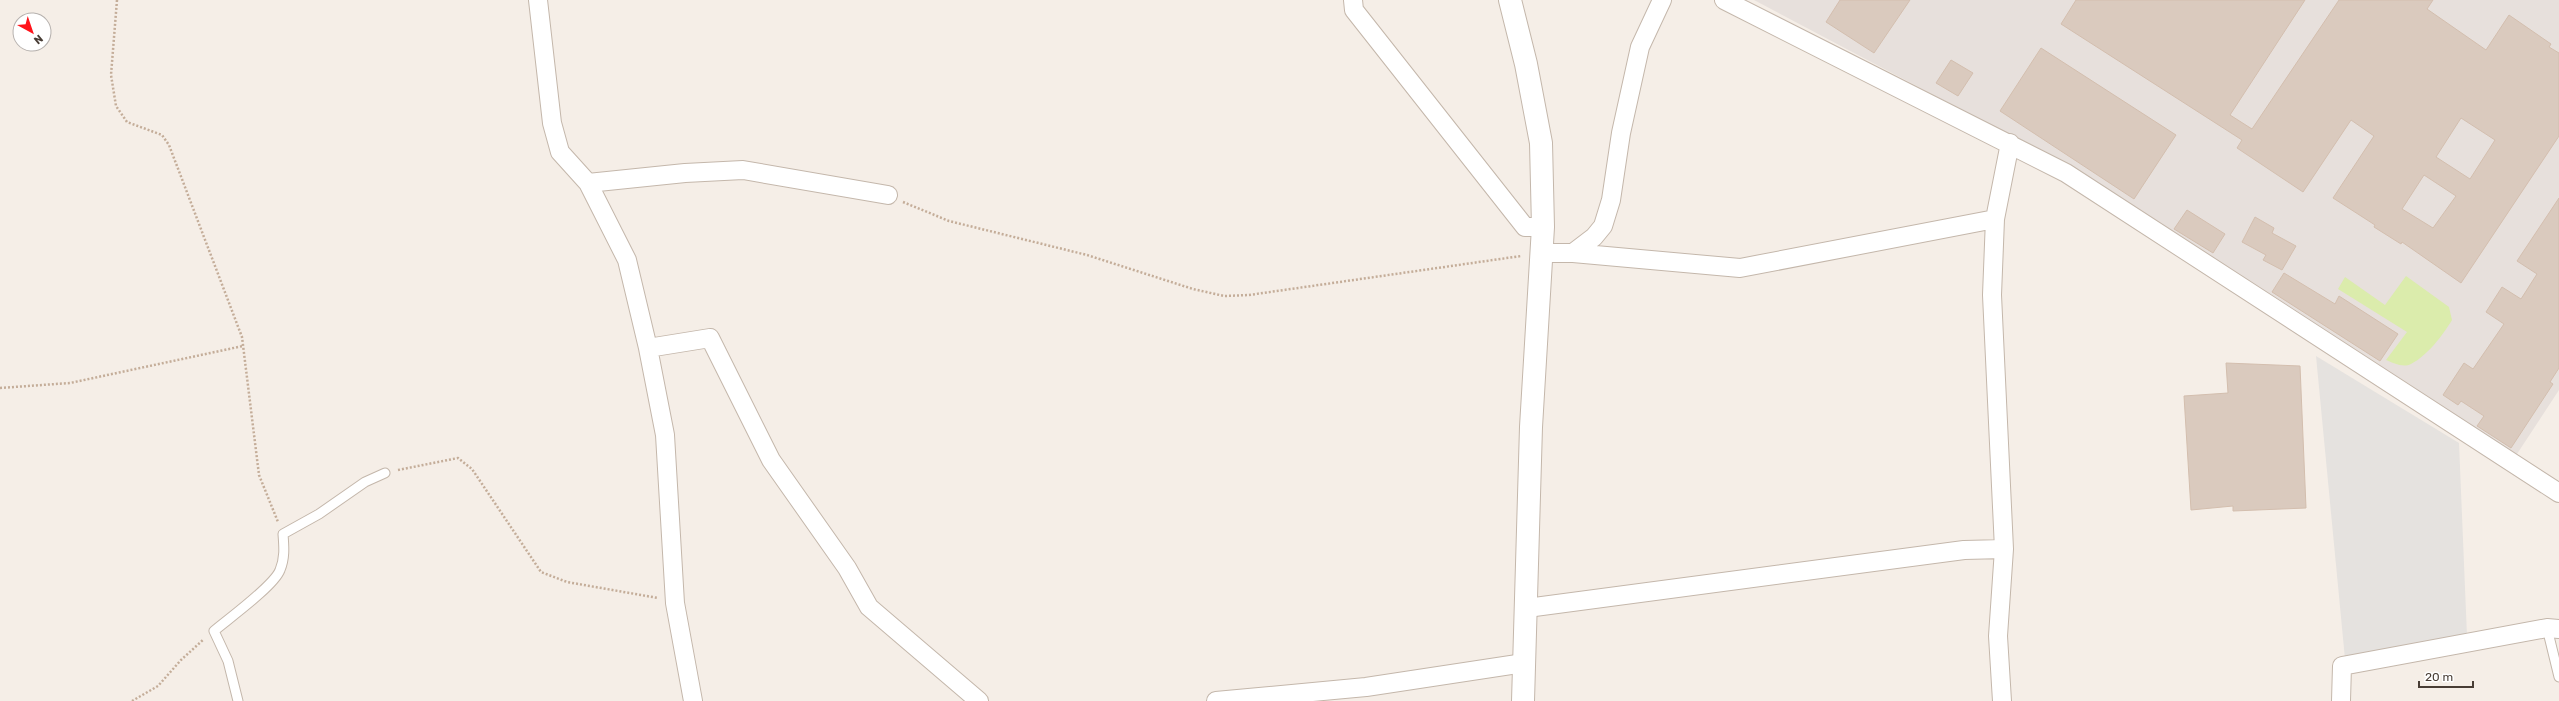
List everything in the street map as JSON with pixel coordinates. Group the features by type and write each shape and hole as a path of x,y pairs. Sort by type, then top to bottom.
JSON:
{"street":[{"path":"541,0 552,123 560,152 588,183 627,260 648,348 665,435 675,603 693,701"},
{"path":"1353,0 1354,10 1525,227 1543,227"},
{"path":"1510,0 1526,64 1541,143 1543,227 1531,427 1524,701"},
{"path":"1573,253 1594,237 1603,226 1611,200 1622,133 1640,47 1662,0"},
{"path":"1724,0 2010,143 2066,173 2559,493"},
{"path":"2002,701 1998,636 2004,549 1992,295 1995,219 2010,143"},
{"path":"588,183 685,173 743,170 888,195"},
{"path":"1541,254 1573,253 1740,268 1995,219"},
{"path":"648,348 710,338 770,460 847,568 869,607 979,701"},
{"path":"1527,608 1964,550 2004,549"},
{"path":"2341,701 2342,666 2553,629"},
{"path":"1216,701 1366,687 1524,663"}],"lane":[{"path":"238,701 228,661 214,631 267,586 279,572 284,554 283,534 319,514 365,482 386,473"},
{"path":"2553,629 2559,677"}],"path":[{"path":"117,0 111,75 116,106 127,122 162,135 169,145 242,337 257,443 259,475 283,534"},
{"path":"888,195 949,221 1087,255 1193,289 1224,296 1256,294 1541,254"},
{"path":"0,388 70,383 243,346"},
{"path":"386,473 458,458 472,469 541,572 566,582 662,598 675,603"},
{"path":"132,701 158,686 181,660 214,631"}],"shaded area":[{"path":"1754,0 2559,0 2559,390 2515,457 2015,138"},
{"path":"2316,356 2459,443 2467,636 2345,659"}],"green space":[{"path":"2406,276 2449,307 2452,320 2429,351 2423,356 2411,364 2398,365 2386,360 2407,332 2338,289 2345,277 2385,305"}],"building":[{"path":"1840,0 1910,0 1874,53 1826,22"},
{"path":"2076,0 2305,0 2230,115 2252,129 2339,0 2433,0 2427,9 2486,50 2509,15 2551,44 2549,47 2559,53 2559,136 2461,283 2402,242 2401,244 2374,227 2375,225 2333,198 2374,136 2351,120 2303,192 2237,148 2242,140 2061,24","holes":["2461,118 2495,140 2470,179 2436,157","2424,175 2456,196 2433,228 2402,209"]},
{"path":"2041,48 2176,135 2134,199 2000,111"},
{"path":"1951,60 1973,73 1958,96 1936,83"},
{"path":"2559,198 2559,368 2550,382 2553,384 2511,448 2477,426 2484,416 2461,401 2458,405 2443,395 2464,363 2473,369 2504,324 2486,312 2502,287 2521,299 2537,274 2517,261"},
{"path":"2187,210 2225,234 2213,253 2174,229"},
{"path":"2255,217 2274,228 2272,233 2296,246 2282,270 2263,260 2266,255 2242,242"},
{"path":"2284,273 2335,304 2339,296 2398,334 2380,361 2272,292"},
{"path":"2226,363 2300,366 2306,508 2233,511 2233,506 2191,510 2184,396 2228,393"}]}
